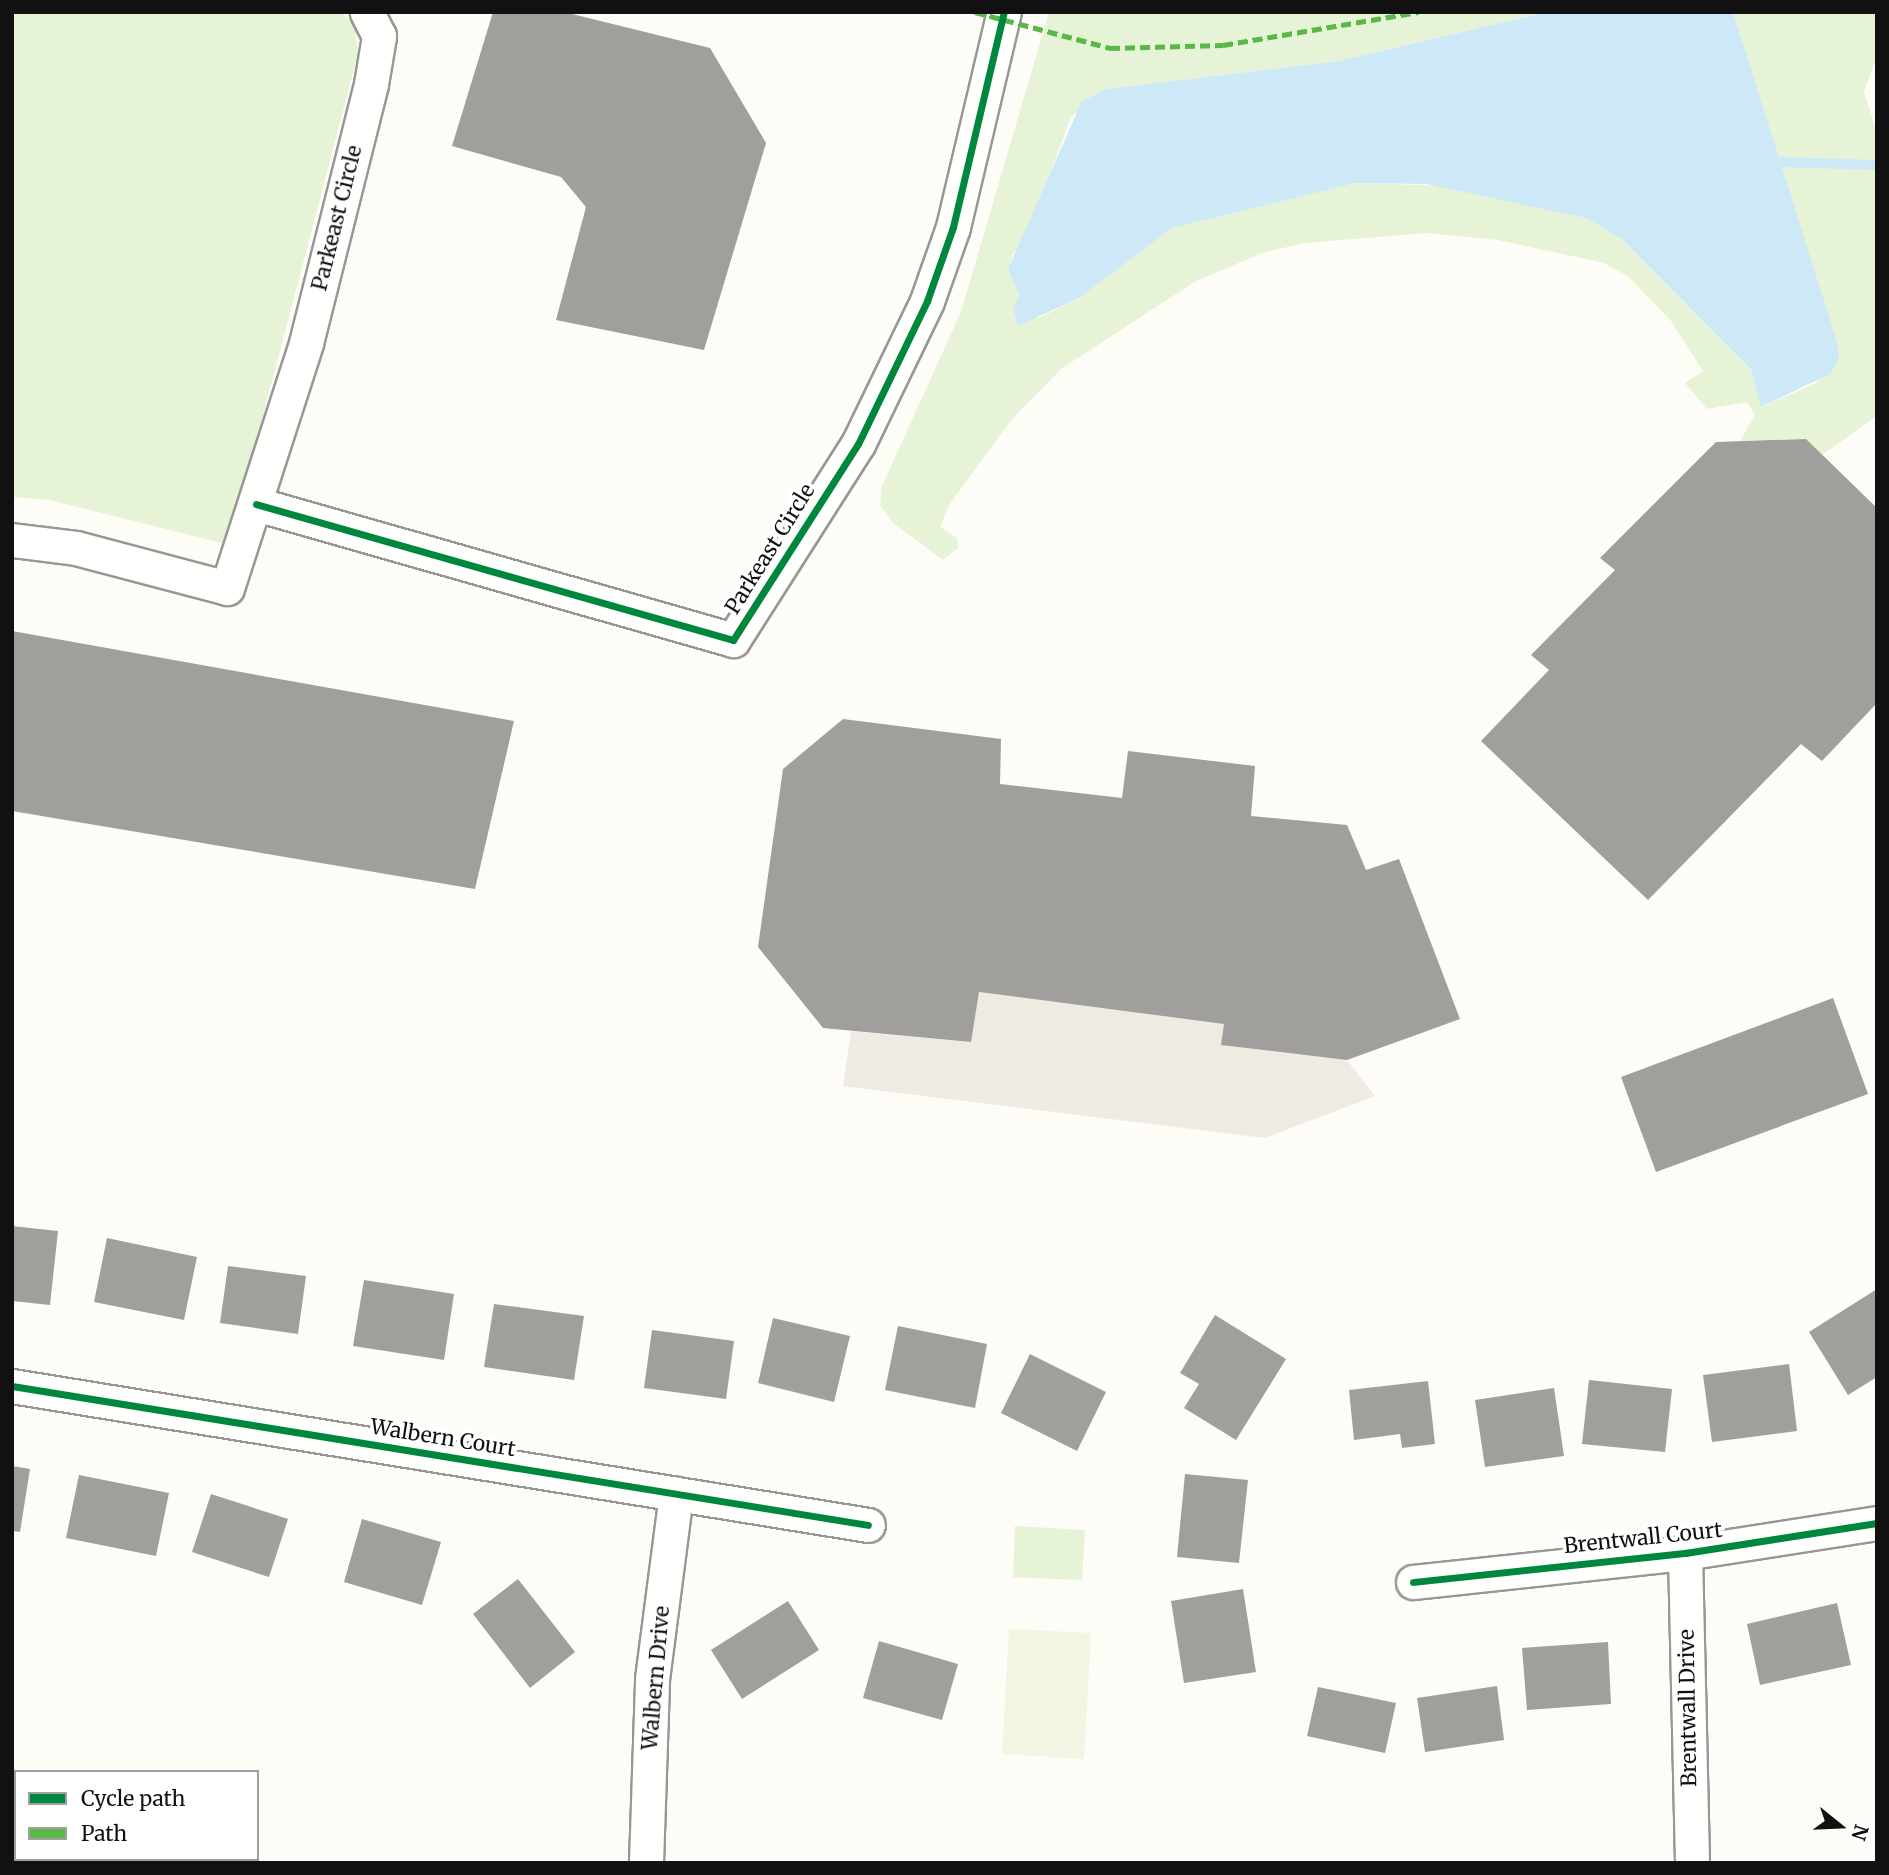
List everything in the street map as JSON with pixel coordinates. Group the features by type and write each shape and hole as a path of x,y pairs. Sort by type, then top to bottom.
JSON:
{"street":[{"name":"Parkeast Circle","path":"12,540 76,548 227,588 306,342 371,84 379,36 367,12"},
{"name":"Parkeast Circle","path":"256,504 733,640 858,444 926,302 953,227 1004,12"},
{"name":"Walbern Court","path":"12,1386 868,1525"},
{"name":"Walbern Drive","path":"646,1863 652,1679 676,1494"},
{"name":"Brentwall Court","path":"1413,1582 1685,1553 1877,1523"},
{"name":"Brentwall Drive","path":"1685,1553 1692,1863"}],"green space":[{"path":"12,12 341,12 355,25 358,54 229,545 50,500 12,497"},
{"path":"1049,12 1547,12 1339,61 1107,89 1071,117 1028,232 1013,254 1008,269 1019,294 1013,309 1039,318 1081,297 1172,228 1223,213 1355,183 1457,186 1586,218 1622,239 1751,369 1762,407 1816,383 1839,359 1733,12 1877,12 1877,54 1864,92 1877,133 1877,416 1822,455 1806,439 1740,441 1755,415 1747,402 1707,409 1685,383 1703,371 1671,321 1629,277 1604,263 1498,240 1427,233 1305,243 1265,252 1196,281 1061,369 1012,419 949,505 940,527 957,538 959,547 943,560 893,523 880,505 882,486 961,312"},
{"path":"1015,1526 1085,1530 1082,1580 1013,1577"},
{"path":"1009,1629 1091,1633 1084,1759 1002,1754"}],"shaded area":[{"path":"979,992 1224,1024 1222,1045 1347,1060 1375,1096 1265,1138 843,1086 851,1031 970,1042"}],"water":[{"path":"1547,12 1733,12 1837,342 1839,359 1830,374 1761,407 1751,369 1622,239 1586,218 1427,184 1355,183 1172,228 1081,297 1018,326 1013,309 1019,294 1008,269 1082,101 1107,89 1339,61"}],"building":[{"path":"493,12 564,12 710,48 766,143 704,350 556,320 586,207 561,177 452,146"},
{"path":"1806,439 1877,508 1877,703 1822,761 1801,744 1648,900 1481,741 1549,670 1531,655 1615,570 1600,558 1716,442"},
{"path":"12,631 514,721 475,889 12,811"},
{"path":"843,719 1001,739 1000,784 1122,798 1128,751 1255,766 1251,816 1347,825 1366,870 1399,859 1460,1019 1347,1060 1221,1045 1224,1024 979,992 971,1042 823,1028 758,947 783,769"},
{"path":"1833,998 1868,1094 1656,1172 1621,1077"},
{"path":"12,1226 58,1231 50,1305 12,1301"},
{"path":"107,1238 197,1257 184,1320 94,1302"},
{"path":"228,1266 306,1276 298,1334 220,1323"},
{"path":"364,1280 454,1294 444,1360 353,1346"},
{"path":"1877,1289 1877,1377 1848,1395 1809,1332"},
{"path":"494,1304 584,1316 574,1380 484,1367"},
{"path":"1215,1315 1286,1359 1236,1440 1184,1408 1199,1384 1180,1373"},
{"path":"773,1318 850,1336 834,1402 758,1383"},
{"path":"898,1326 987,1344 975,1408 885,1390"},
{"path":"652,1330 734,1341 726,1399 644,1388"},
{"path":"1030,1354 1106,1392 1077,1451 1001,1413"},
{"path":"1789,1364 1797,1431 1712,1442 1703,1375"},
{"path":"1589,1380 1672,1389 1665,1452 1582,1444"},
{"path":"1428,1381 1435,1444 1402,1448 1400,1434 1354,1440 1349,1390"},
{"path":"1554,1388 1564,1456 1485,1467 1475,1400"},
{"path":"12,1466 30,1469 20,1532 12,1531"},
{"path":"1185,1474 1248,1480 1239,1563 1177,1557"},
{"path":"79,1475 169,1493 156,1556 66,1538"},
{"path":"211,1494 288,1519 269,1577 192,1552"},
{"path":"362,1519 441,1542 422,1605 344,1582"},
{"path":"518,1579 575,1652 530,1688 473,1614"},
{"path":"1243,1589 1256,1672 1184,1683 1171,1601"},
{"path":"788,1601 819,1650 742,1699 711,1650"},
{"path":"1837,1603 1851,1665 1760,1685 1747,1624"},
{"path":"879,1641 958,1664 942,1720 863,1698"},
{"path":"1608,1642 1611,1704 1527,1710 1522,1648"},
{"path":"1497,1686 1504,1740 1425,1752 1417,1698"},
{"path":"1318,1687 1396,1703 1385,1753 1307,1736"}],"waterway":[{"path":"1780,162 1877,165"}],"marked path":[{"path":"975,12 1110,48 1223,45 1418,12"}],"cycle path":[{"path":"256,504 733,640 858,444 927,301 953,227 1004,12"},
{"path":"12,1386 868,1525"},
{"path":"1413,1582 1685,1553 1877,1523"}]}
